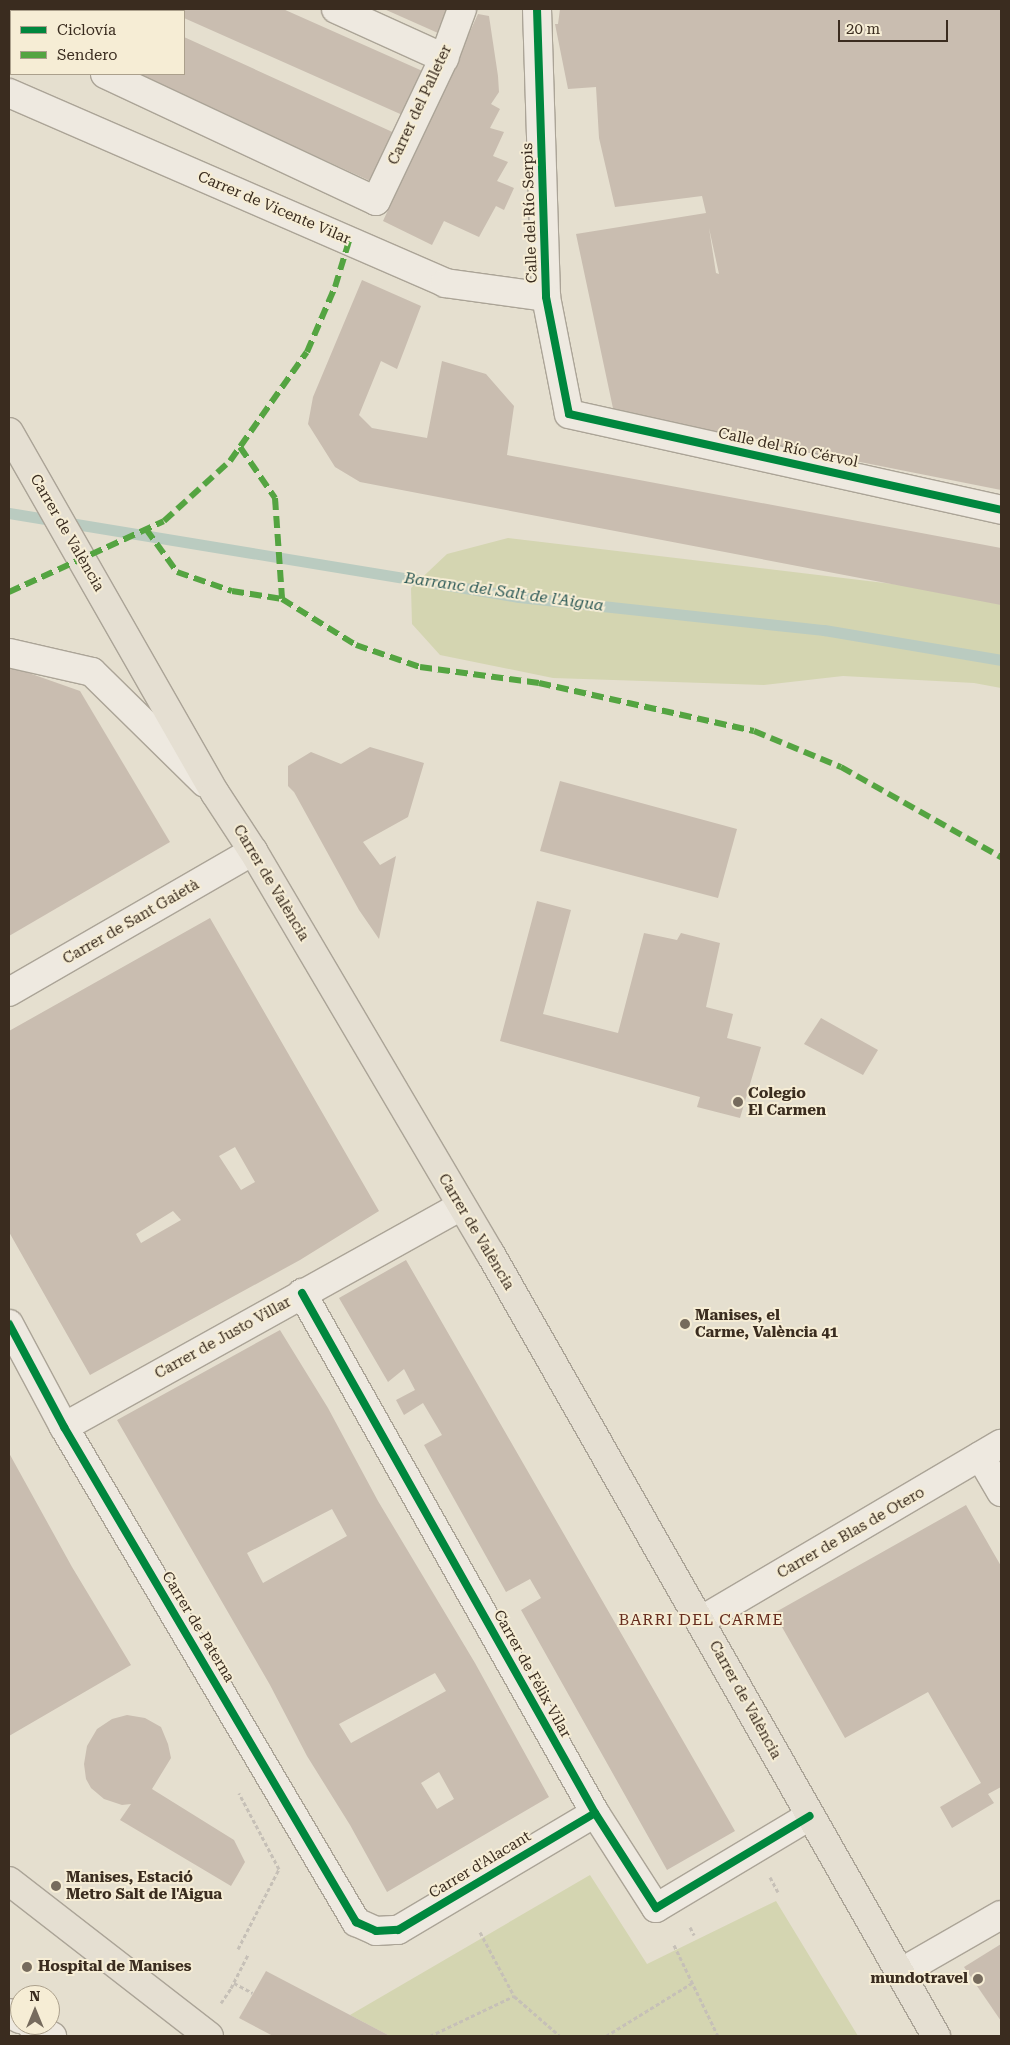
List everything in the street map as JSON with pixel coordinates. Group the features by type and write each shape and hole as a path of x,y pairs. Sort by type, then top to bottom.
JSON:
{"main road":[{"name":"Carrer de València","path":"9,432 215,793 253,851 461,1206 936,2036"},
{"path":"9,1881 205,2033"}],"street":[{"path":"336,9 444,58"},
{"name":"Carrer del Palleter","path":"107,75 376,201 444,58 462,9"},
{"name":"Calle del Río Serpis","path":"537,9 546,297 569,414"},
{"name":"Carrer de Vicente Vilar","path":"9,93 445,283 546,297"},
{"name":"Calle del Río Cérvol","path":"569,414 1001,510"},
{"path":"9,653 92,672 215,793"},
{"name":"Carrer de Sant Gaietà","path":"9,992 253,851"},
{"name":"Carrer de Justo Villar","path":"64,1427 461,1206"},
{"name":"Carrer de Félix Vilar","path":"302,1293 595,1813 656,1908 810,1816"},
{"name":"Carrer de Paterna","path":"9,1324 64,1427 356,1922 376,1931"},
{"path":"991,1450 1001,1492"},
{"name":"Carrer de Blas de Otero","path":"700,1621 991,1450"},
{"name":"Carrer d'Alacant","path":"376,1931 398,1930 595,1813"},
{"path":"900,1973 1001,1915"}],"path":[{"path":"238,1949 279,1869 233,1782 264,1766"},
{"path":"480,1932 514,1996 560,2036"},
{"path":"674,1945 718,2036"},
{"path":"205,2033 234,1983 248,1954"},
{"path":"234,1983 253,1993"},
{"path":"606,2036 692,1983"},
{"path":"430,2036 514,1996"}],"green space":[{"path":"508,538 918,587 1001,604 1001,688 974,683 843,676 764,685 553,678 440,655 412,624 411,588 447,554"},
{"path":"590,1875 647,1964 776,1901 858,2036 390,2036 350,2015"}],"building":[{"path":"9,9 125,10 10,10 9,17"},
{"path":"163,9 283,9 427,73 407,117 185,18 185,10"},
{"path":"384,9 448,9 438,33"},
{"path":"560,9 1001,9 1001,490 614,413 576,234 706,213 702,196 615,207 599,138 596,87 568,89 555,24 558,24","holes":["709,228 719,274 716,273"]},
{"path":"478,14 489,16 498,76 499,92 491,104 500,109 490,128 504,132 493,156 508,162 497,181 514,188 504,210 496,206 479,237 444,221 432,245 383,221"},
{"path":"185,37 399,135 377,184 136,75 185,75"},
{"path":"362,280 421,306 397,369 381,361 359,415 372,428 427,438 442,361 486,374 514,406 507,455 1001,548 1001,605 360,482 335,467 308,424 313,397"},
{"path":"9,666 80,691 170,842 9,936"},
{"path":"370,747 424,763 408,817 363,842 380,865 396,856 379,939 359,910 294,792 288,786 288,766 311,752 341,764"},
{"path":"560,781 737,829 718,898 540,851"},
{"path":"537,901 571,910 543,1014 618,1033 644,933 677,940 681,933 720,943 706,1007 733,1014 727,1038 761,1047 740,1118 697,1107 700,1097 500,1041"},
{"path":"210,918 379,1211 300,1260 90,1375 9,1232 9,1031","holes":["235,1147 255,1182 241,1190 219,1156","173,1211 181,1220 141,1243 136,1234"]},
{"path":"821,1018 878,1050 863,1075 804,1044"},
{"path":"406,1260 735,1831 667,1870 521,1610 541,1598 530,1579 506,1592 424,1445 442,1435 423,1403 404,1415 396,1400 415,1390 404,1369 388,1382 339,1298"},
{"path":"280,1330 328,1408 378,1501 475,1663 549,1797 387,1892 350,1825 307,1756 270,1685 117,1420","holes":["332,1509 347,1536 263,1583 247,1553","435,1673 446,1691 351,1743 339,1724","439,1772 454,1799 437,1809 421,1783"]},
{"path":"9,1453 72,1567 131,1665 9,1736"},
{"path":"966,1505 1001,1566 1001,1787 988,1794 994,1803 952,1828 940,1807 981,1783 928,1692 845,1738 774,1613"},
{"path":"127,1715 145,1718 161,1727 168,1744 171,1758 152,1789 234,1840 245,1862 231,1886 120,1820 131,1804 122,1805 104,1799 91,1788 86,1779 84,1764 87,1746 97,1729 112,1719"},
{"path":"1001,1944 1001,2021 964,1967"},
{"path":"266,1971 390,2036 273,2036 239,2018"}],"waterway":[{"name":"Barranc del Salt de l'Aigua","path":"9,513 519,597 824,630 1001,660"}],"marked path":[{"path":"9,592 164,521 230,461 307,352 335,287 349,241"},
{"path":"240,447 275,498 282,599"},
{"path":"146,529 177,572 232,591 282,599 356,645 420,667 539,683 754,731 841,767 1001,857"}],"cycle path":[{"path":"537,9 546,297 569,414 1001,510"},
{"path":"302,1293 595,1813 656,1908 810,1816"},
{"path":"9,1324 64,1427 356,1922 376,1931 398,1930 595,1813"}],"place":[{"name":"Colegio El Carmen","path":"738,1102"},
{"name":"Manises, el Carme, València 41","path":"685,1324"},
{"name":"Manises, Estació Metro Salt de l'Aigua","path":"56,1886"},
{"name":"Hospital de Manises","path":"27,1967"},
{"name":"mundotravel","path":"978,1979"}],"district":[{"name":"BARRI DEL CARME","path":"701,1620"}]}
